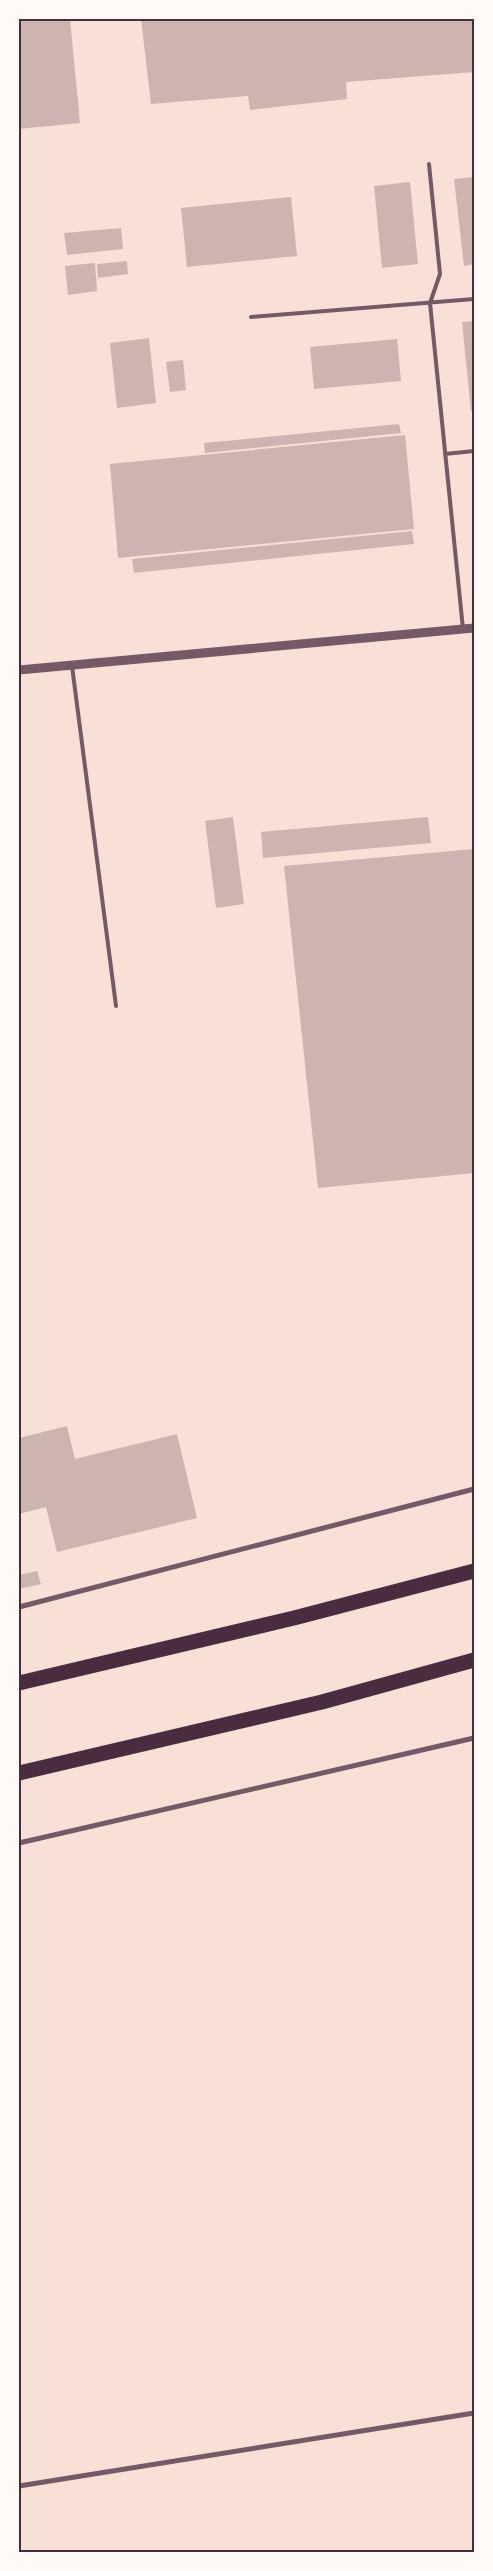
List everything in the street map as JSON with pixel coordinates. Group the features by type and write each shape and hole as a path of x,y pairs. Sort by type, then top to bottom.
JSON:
{"highway":[{"path":"19,1683 294,1618 474,1571"},
{"path":"19,1772 322,1702 474,1660"}],"street":[{"path":"19,670 474,628"},
{"path":"19,1607 474,1489"},
{"path":"19,1843 474,1738"},
{"path":"19,2486 474,2413"}],"lane":[{"path":"429,164 440,274 430,303 463,629"},
{"path":"251,317 474,299"},
{"path":"445,454 474,451"},
{"path":"72,665 116,1006"}],"building":[{"path":"19,19 70,19 80,123 19,129"},
{"path":"141,19 474,19 474,72 346,82 347,99 250,110 248,96 151,104"},
{"path":"474,177 474,264 464,266 454,179"},
{"path":"410,182 418,264 382,268 374,186"},
{"path":"291,197 297,256 187,267 181,208"},
{"path":"121,228 123,249 67,255 64,233"},
{"path":"127,261 128,274 98,278 97,264"},
{"path":"95,263 97,291 68,295 65,266"},
{"path":"474,321 474,411 471,411 462,322"},
{"path":"149,338 156,403 117,408 110,343"},
{"path":"397,339 401,381 314,389 310,347"},
{"path":"183,360 186,390 170,392 166,362"},
{"path":"399,424 401,433 205,453 204,443"},
{"path":"405,435 414,529 118,558 110,464"},
{"path":"412,531 414,544 134,573 132,559"},
{"path":"233,817 244,904 216,908 205,821"},
{"path":"428,817 431,843 263,858 261,832"},
{"path":"474,849 474,1173 318,1188 284,866"},
{"path":"67,1426 75,1459 177,1434 197,1518 57,1552 46,1507 19,1514 19,1438"},
{"path":"37,1571 41,1584 19,1589 19,1575"}]}
